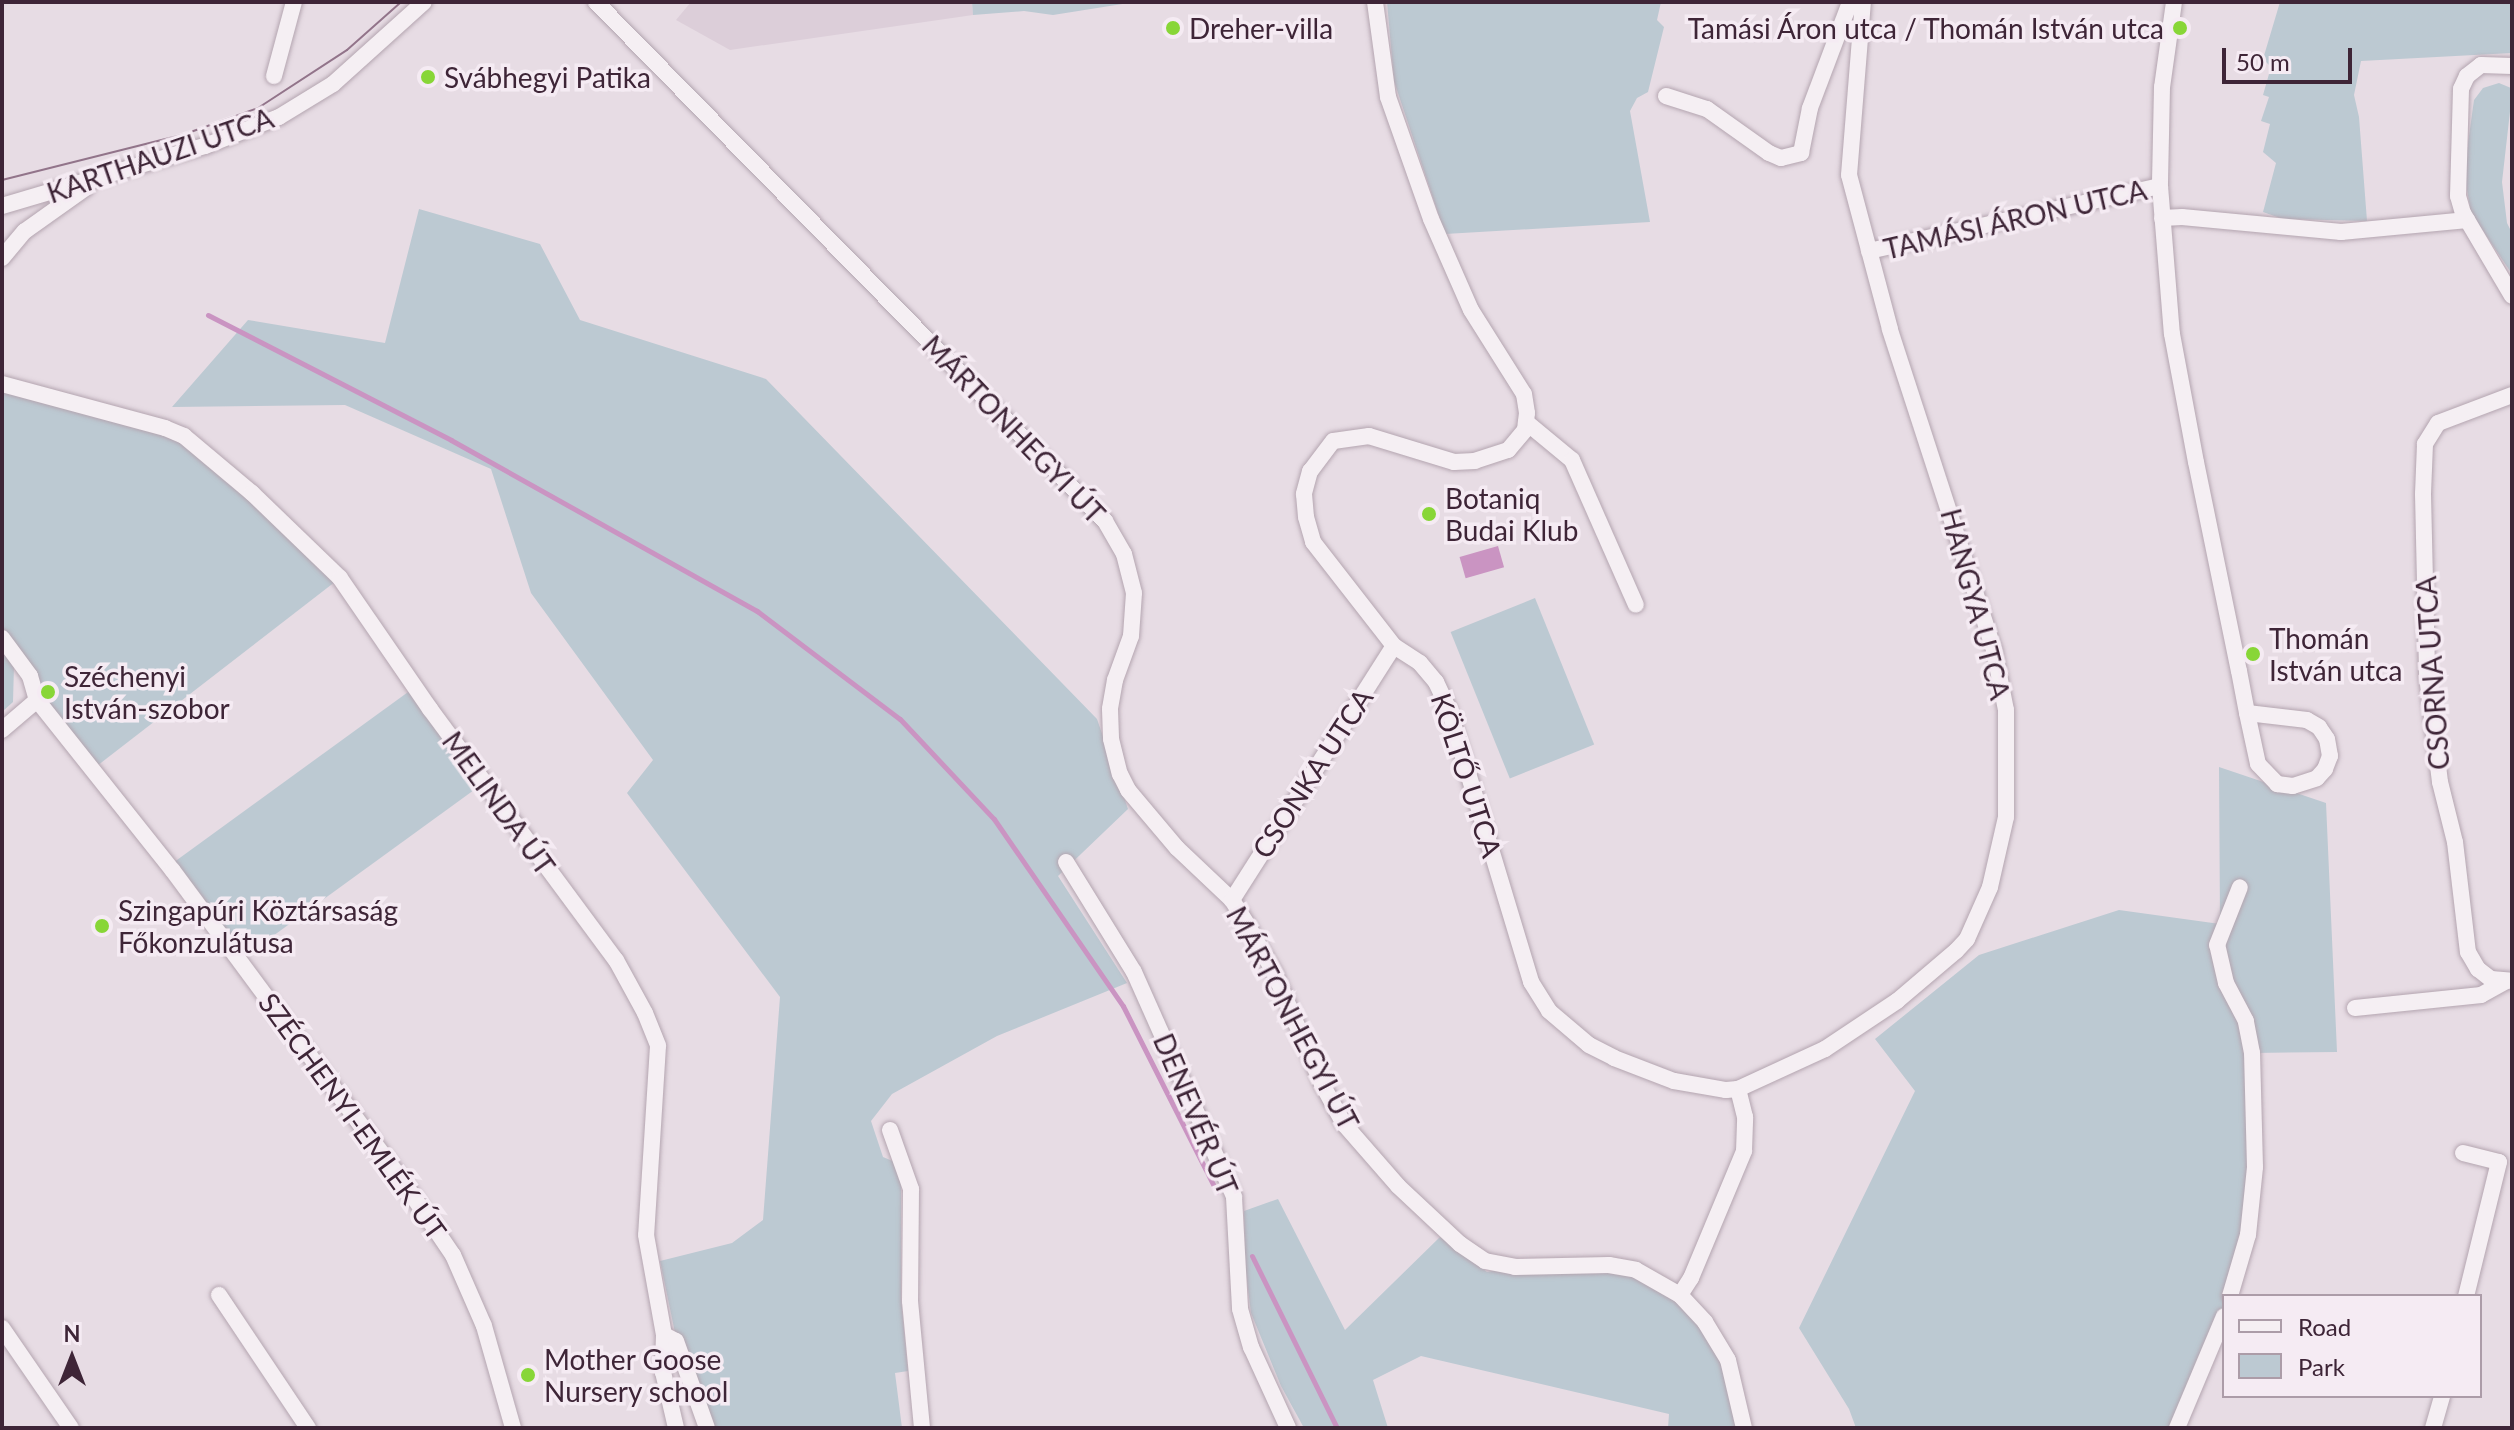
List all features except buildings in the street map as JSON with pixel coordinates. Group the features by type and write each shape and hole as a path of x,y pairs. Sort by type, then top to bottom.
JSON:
{"street":[{"path":"274,76 294,2"},
{"name":"KARTHAUZI UTCA","path":"2,206 205,146 279,117 333,84 424,2"},
{"name":"MÁRTONHEGYI ÚT","path":"596,2 622,24 1105,521 1124,554 1134,593 1131,636 1115,680 1110,709 1111,739 1120,774 1128,790 1177,848 1232,900 1275,974 1322,1084 1344,1124 1398,1186 1460,1244 1485,1261 1497,1265 1609,1265 1636,1270 1680,1295 1705,1322 1728,1360 1744,1428"},
{"path":"1375,2 1388,97 1408,157 1471,310 1524,394 1526,422 1572,460 1636,605"},
{"path":"1666,96 1707,109 1769,153 1781,158 1801,153 1810,108 1850,2"},
{"name":"HANGYA UTCA","path":"1738,1089 1825,1049 1861,1027 1929,976 1956,951 1967,939 1990,887 2006,817 2006,710 1994,650 1890,329 1849,175 1863,2"},
{"path":"2174,2 2162,87 2160,186 2172,334 2247,713 2258,764 2265,775 2277,784 2293,786 2317,778 2325,769 2330,756 2327,739 2319,727 2307,720 2247,713"},
{"path":"2512,66 2481,65 2467,76 2461,89 2458,196 2467,220 2512,296"},
{"path":"2,258 25,231 98,179"},
{"name":"TAMÁSI ÁRON UTCA","path":"1869,251 2160,186"},
{"name":"TAMÁSI ÁRON UTCA","path":"2162,218 2182,217 2341,232 2467,220"},
{"name":"MELINDA ÚT","path":"2,384 59,402 165,428 184,436 252,493 340,578 430,709 616,960 658,1046 646,1235 664,1335 663,1372 676,1428"},
{"name":"CSORNA UTCA","path":"2509,981 2491,979 2478,969 2468,952 2455,842 2440,782 2427,676 2423,494 2425,444 2438,423 2512,395"},
{"name":"KÖLTŐ UTCA","path":"1526,422 1525,430 1508,450 1475,461 1454,462 1369,436 1333,441 1320,454 1310,471 1304,494 1313,542 1394,646 1428,673 1449,710 1515,936 1531,982 1549,1011 1589,1045 1648,1073 1693,1086 1738,1089"},
{"name":"SZÉCHENYI-EMLÉK ÚT","path":"2,638 30,676 37,700 173,871 404,1183 453,1255 484,1326 513,1428"},
{"name":"CSONKA UTCA","path":"1232,900 1394,646"},
{"path":"2,730 37,700"},
{"name":"DENEVÉR ÚT","path":"1066,862 1134,972 1234,1197 1240,1309 1251,1347 1288,1428"},
{"path":"2231,1294 2248,1235 2255,1167 2252,1053 2246,1021 2226,983 2217,945 2240,887"},
{"name":"CSORNA UTCA","path":"2355,1008 2481,995 2509,981"},
{"path":"1680,1295 1691,1278 1744,1151 1745,1117 1738,1089"},
{"path":"890,1130 911,1189 910,1301 922,1428"},
{"path":"2463,1153 2505,1162 2467,1294"},
{"path":"219,1295 308,1428"},
{"path":"2177,1428 2222,1321"},
{"path":"2,1328 71,1428"},
{"path":"664,1335 676,1341 707,1428"},
{"path":"2433,1428 2441,1398"}],"shaded area":[{"path":"691,2 972,2 973,15 730,50 676,20"},
{"path":"1498,546 1504,567 1466,578 1460,557"}],"green space":[{"path":"972,2 1135,2 1053,15 1024,11 973,15"},
{"path":"1387,2 1661,2 1657,20 1664,27 1648,92 1637,98 1630,111 1650,222 1445,234 1394,81"},
{"path":"2280,2 2512,2 2512,53 2361,61 2354,95 2359,117 2367,221 2283,219 2263,212 2276,163 2263,152 2270,124 2261,121 2269,97 2263,95 2271,67 2263,59"},
{"path":"2499,83 2511,88 2512,94 2502,182 2507,223 2512,233 2512,274 2471,213 2464,172 2474,100 2483,88"},
{"path":"419,209 540,244 580,320 766,379 1097,719 1128,809 1058,876 1127,983 997,1036 892,1094 871,1121 883,1157 895,1162 901,1178 901,1297 908,1371 895,1373 902,1428 707,1428 678,1347 660,1261 732,1243 763,1220 780,997 627,793 653,760 531,593 491,469 345,405 172,407 248,320 385,343"},
{"path":"2,384 165,428 340,578 93,769 2,638"},
{"path":"1535,598 1594,744 1510,779 1451,632"},
{"path":"2,650 14,665 13,702 2,712"},
{"path":"415,687 484,782 238,961 169,866"},
{"path":"2219,767 2326,803 2337,1052 2252,1053 2248,1235 2225,1294 2222,1294 2222,1321 2177,1428 1856,1428 1849,1409 1799,1328 1915,1091 1875,1039 1979,955 2119,910 2220,924"},
{"path":"1278,1199 1345,1330 1440,1237 1487,1272 1515,1267 1609,1265 1680,1295 1728,1360 1744,1428 1668,1428 1669,1414 1421,1356 1373,1380 1388,1428 1304,1428 1281,1386 1251,1313 1245,1265 1244,1211"}],"waterway":[{"path":"208,315 451,440 757,611 900,719 994,819 1123,1006 1217,1192"},
{"path":"1252,1256 1337,1428"}],"tram line":[{"path":"2,180 185,134 258,108 347,50 401,2"}],"place":[{"name":"Dreher-villa","path":"1173,28"},
{"name":"Tamási Áron utca / Thomán István utca","path":"2180,28"},
{"name":"Svábhegyi Patika","path":"428,77"},
{"name":"Botaniq Budai Klub","path":"1429,514"},
{"name":"Thomán István utca","path":"2253,654"},
{"name":"Széchenyi István-szobor","path":"48,692"},
{"name":"Szingapúri Köztársaság Főkonzulátusa","path":"102,926"},
{"name":"Mother Goose Nursery school","path":"528,1375"}]}
